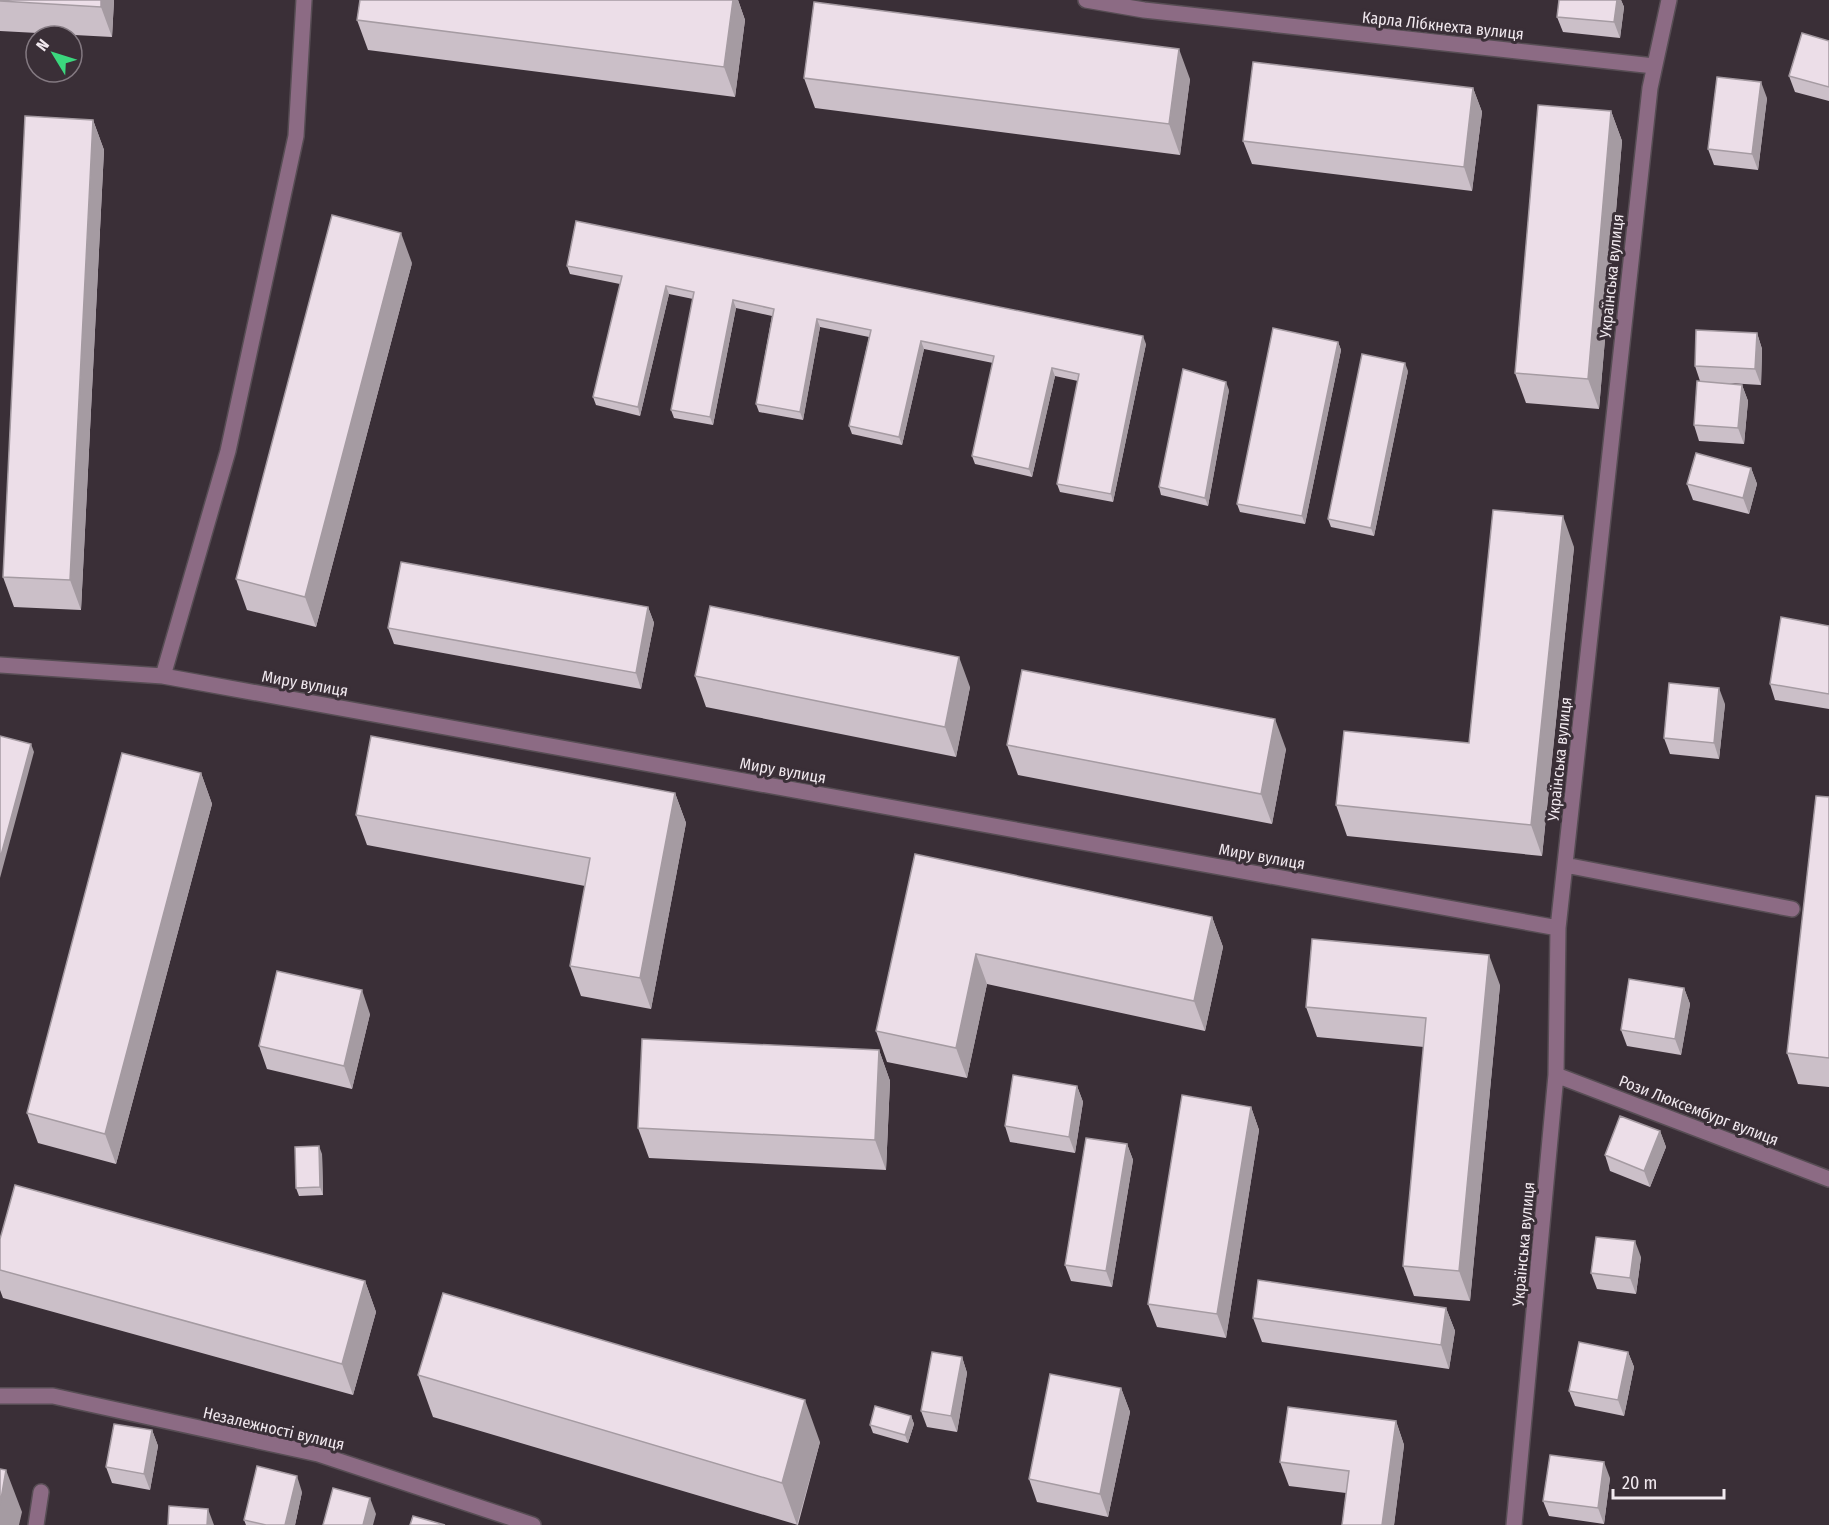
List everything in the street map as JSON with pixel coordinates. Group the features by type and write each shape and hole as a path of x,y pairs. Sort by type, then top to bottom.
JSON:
{"street":[{"path":"163,676 228,451 296,136 304,0"},
{"name":"Карла Лібкнехта вулиця","path":"1086,0 1654,66"},
{"name":"Українська вулиця","path":"1514,1525 1556,1075 1558,928 1650,88 1669,0"},
{"name":"Миру вулиця","path":"0,666 163,676 1558,928"},
{"path":"1565,866 1792,909"},
{"name":"Рози Люксембург вулиця","path":"1556,1075 1829,1179"},
{"name":"Незалежності вулиця","path":"0,1396 53,1396 318,1454 533,1525"},
{"path":"36,1525 41,1492"}],"building":[{"path":"101,0 101,7 0,1"},
{"path":"360,0 733,0 724,67 357,20"},
{"path":"1559,0 1617,0 1614,22 1557,17"},
{"path":"814,2 1179,49 1169,124 804,78"},
{"path":"1802,33 1829,41 1829,87 1789,76"},
{"path":"1253,62 1473,88 1464,167 1243,141"},
{"path":"1717,77 1761,82 1752,154 1708,149"},
{"path":"1538,105 1611,111 1588,379 1515,373"},
{"path":"25,116 93,120 70,580 3,577"},
{"path":"332,215 401,233 305,597 236,579"},
{"path":"576,221 1143,336 1111,494 1057,484 1079,374 1052,368 1029,469 972,456 994,356 921,341 899,437 849,426 871,330 817,319 800,412 756,404 774,309 733,300 710,417 671,410 694,292 666,286 638,407 593,397 622,276 567,266"},
{"path":"1273,328 1338,342 1302,516 1237,504"},
{"path":"1696,330 1757,333 1755,369 1695,366"},
{"path":"1362,354 1405,363 1371,528 1328,519"},
{"path":"1183,369 1226,382 1205,498 1159,487"},
{"path":"1697,381 1742,385 1738,428 1694,425"},
{"path":"1696,453 1751,468 1743,498 1687,484"},
{"path":"1493,510 1563,516 1531,825 1336,805 1344,731 1469,743"},
{"path":"401,562 648,607 636,673 388,628"},
{"path":"710,606 959,657 945,727 695,676"},
{"path":"1781,617 1829,626 1829,694 1770,684"},
{"path":"1022,670 1275,719 1261,794 1007,745"},
{"path":"1669,683 1719,688 1714,743 1664,738"},
{"path":"0,736 31,744 0,859"},
{"path":"371,736 675,793 640,978 570,966 590,858 356,815"},
{"path":"122,753 201,773 105,1134 27,1113"},
{"path":"1816,796 1829,797 1829,1058 1787,1053"},
{"path":"915,854 1212,917 1194,1001 976,954 956,1048 876,1031"},
{"path":"1312,939 1489,955 1459,1271 1403,1266 1426,1018 1306,1007"},
{"path":"277,971 362,990 344,1066 259,1046"},
{"path":"1629,979 1684,988 1675,1039 1621,1030"},
{"path":"642,1039 879,1050 875,1140 638,1128"},
{"path":"1013,1075 1077,1086 1069,1137 1005,1126"},
{"path":"1182,1095 1251,1107 1217,1314 1148,1304"},
{"path":"1620,1116 1660,1131 1644,1171 1605,1155"},
{"path":"1086,1138 1127,1144 1106,1271 1065,1265"},
{"path":"319,1146 320,1187 296,1188 295,1147"},
{"path":"15,1185 365,1281 342,1364 0,1270 0,1239"},
{"path":"1596,1237 1635,1241 1630,1278 1591,1273"},
{"path":"1258,1280 1446,1308 1441,1345 1253,1318"},
{"path":"443,1293 805,1400 782,1483 418,1375"},
{"path":"1579,1342 1628,1352 1618,1400 1569,1391"},
{"path":"932,1352 962,1357 951,1416 921,1411"},
{"path":"1050,1374 1121,1388 1100,1494 1029,1479"},
{"path":"875,1406 911,1416 905,1435 870,1425"},
{"path":"1288,1407 1396,1421 1382,1525 1342,1525 1349,1471 1280,1462"},
{"path":"114,1424 152,1430 144,1474 106,1467"},
{"path":"1550,1455 1604,1462 1598,1508 1543,1501"},
{"path":"257,1466 297,1476 285,1525 266,1525 244,1520"},
{"path":"0,1469 6,1470 0,1505"},
{"path":"333,1488 370,1498 363,1525 323,1525"},
{"path":"169,1506 208,1509 207,1525 168,1525"},
{"path":"413,1516 445,1525 410,1525"}]}
